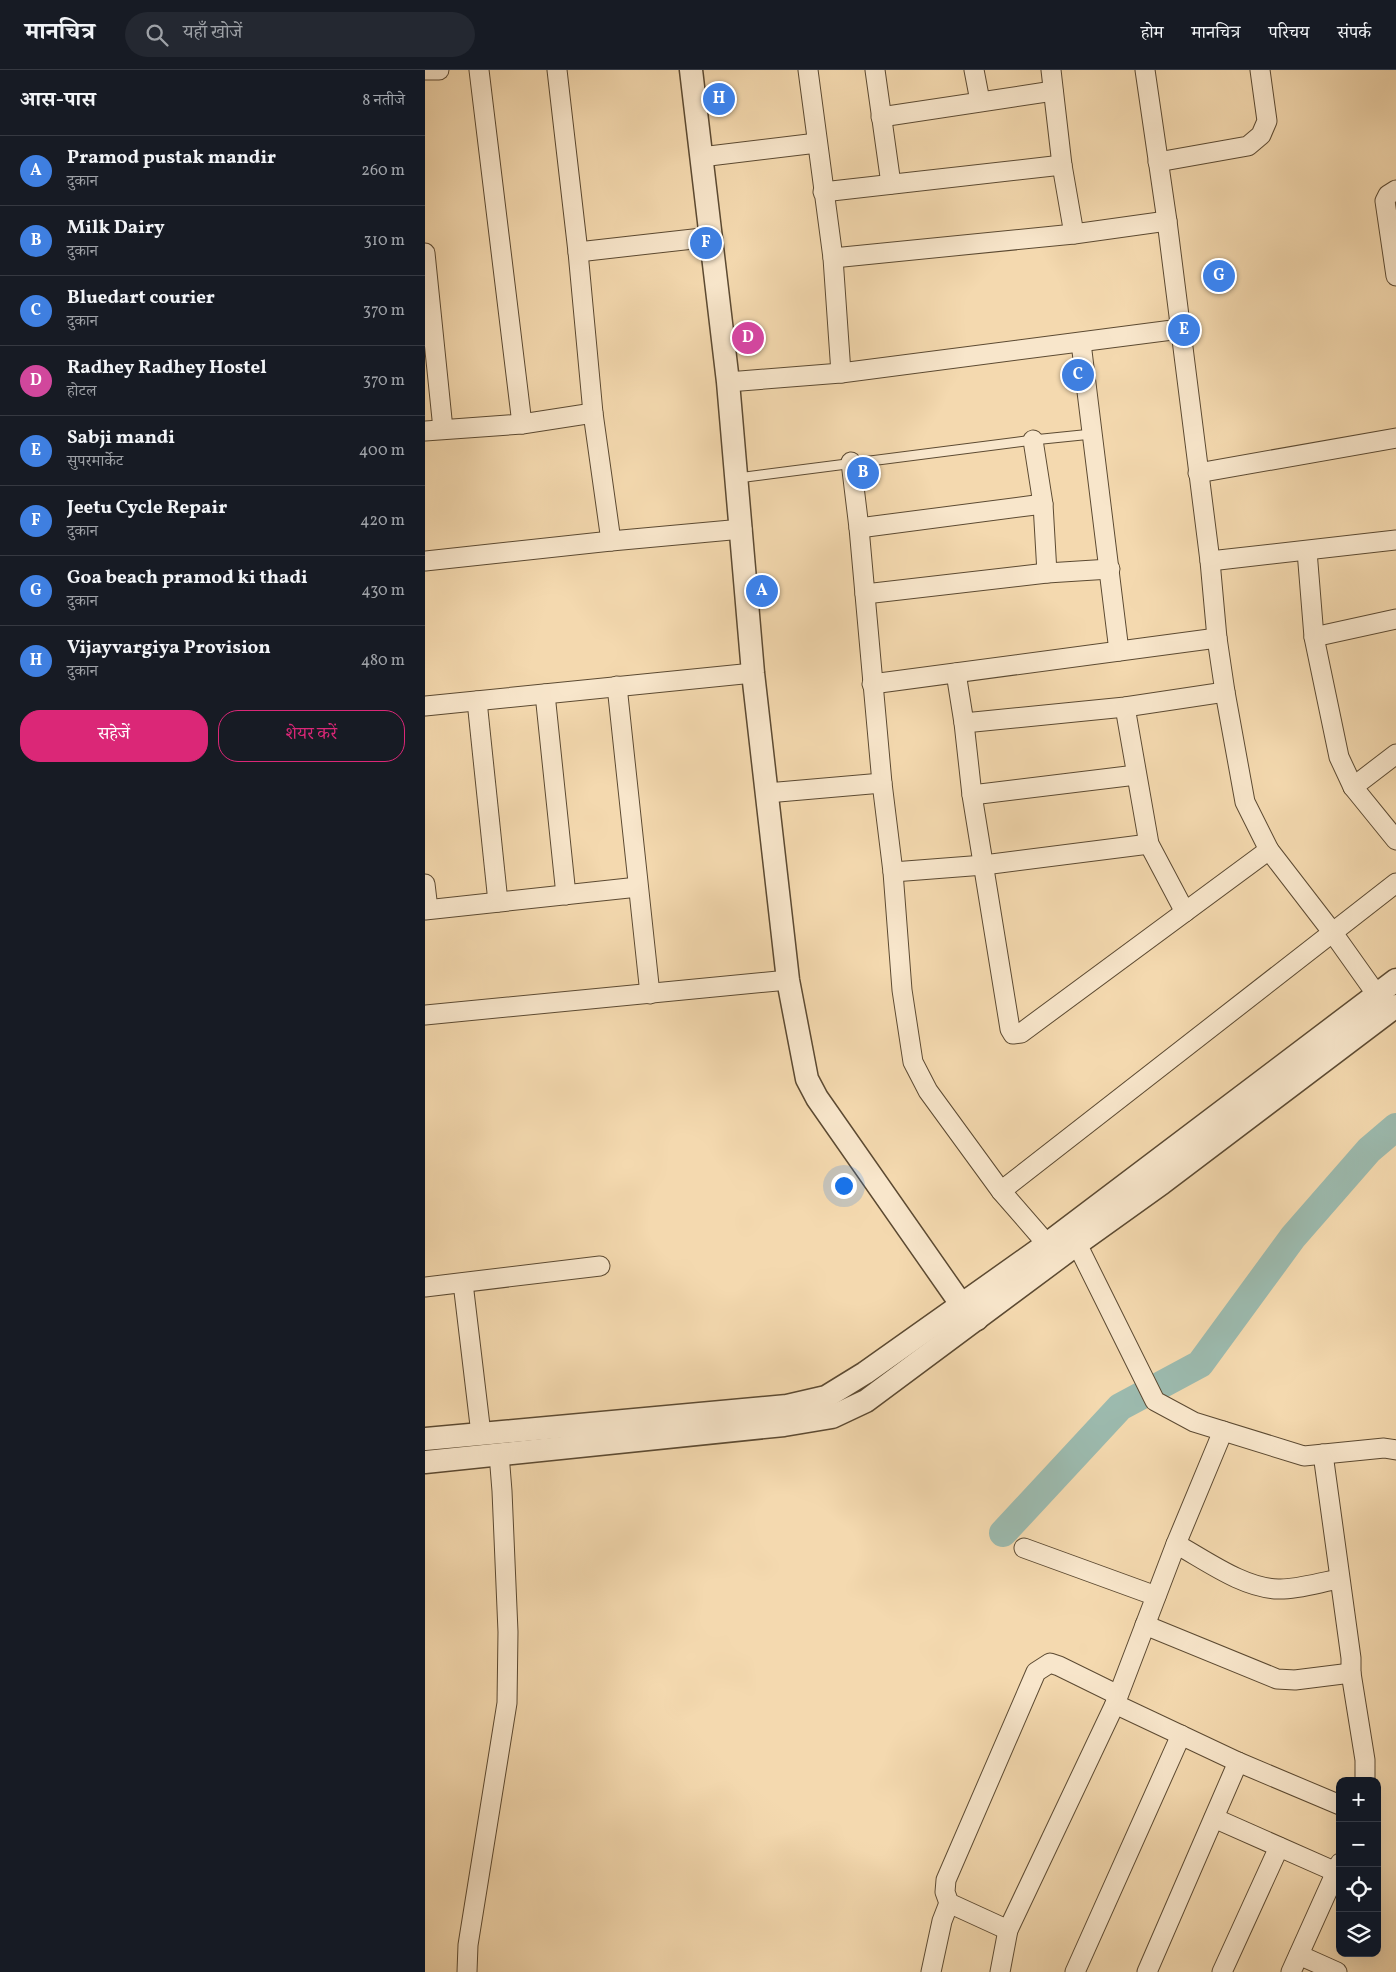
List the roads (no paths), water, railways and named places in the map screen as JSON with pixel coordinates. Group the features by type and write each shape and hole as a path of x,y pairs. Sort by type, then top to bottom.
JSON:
{"street":[{"path":"425,70 439,70"},
{"path":"479,70 522,424"},
{"path":"557,70 578,252 593,413 611,540"},
{"path":"691,70 728,382 753,673 787,980 807,1079 817,1098 969,1312"},
{"path":"808,70 833,258 841,373"},
{"path":"875,70 891,184"},
{"path":"974,70 980,101"},
{"path":"1051,70 1062,165 1074,234"},
{"path":"1145,70 1167,221 1210,561 1217,638 1245,802 1269,850 1388,1003"},
{"path":"1158,162 1248,146 1261,135 1267,122 1260,70"},
{"path":"881,117 1053,91"},
{"path":"701,157 817,143"},
{"path":"823,192 1062,165"},
{"path":"1396,190 1388,195 1385,201 1396,276"},
{"path":"833,258 1074,234 1167,221"},
{"path":"578,252 711,237"},
{"path":"425,253 434,430 522,424 593,413"},
{"path":"728,382 841,373 1180,329"},
{"path":"1081,343 1119,651"},
{"path":"1198,472 1396,438"},
{"path":"1033,440 1043,504 1047,573"},
{"path":"851,462 859,528 882,783 893,872 902,990 913,1062 928,1091 1001,1190 1047,1244"},
{"path":"859,528 1043,504"},
{"path":"425,561 611,540 742,529"},
{"path":"1210,561 1396,540"},
{"path":"1307,551 1314,637 1339,756 1353,787 1396,840"},
{"path":"865,594 1047,573 1110,569"},
{"path":"1314,637 1396,619"},
{"path":"872,684 1217,638"},
{"path":"425,706 753,673"},
{"path":"956,673 972,795 1010,1029 1013,1034 1021,1034 1269,850"},
{"path":"617,686 650,994"},
{"path":"964,723 1125,707 1225,692"},
{"path":"545,694 566,895"},
{"path":"477,701 498,902"},
{"path":"1125,707 1149,844 1185,912"},
{"path":"1353,787 1396,754"},
{"path":"972,795 1136,775"},
{"path":"767,793 882,783"},
{"path":"893,872 984,865 1149,844"},
{"path":"1001,1190 1396,883"},
{"path":"425,884 426,909 638,887"},
{"path":"425,1015 787,980"},
{"path":"425,1439 787,1406 827,1397 969,1312 1077,1244 1162,1184 1388,1003 1396,980"},
{"path":"425,1462 784,1426 832,1417 866,1401 1047,1244 1284,1064 1388,1003"},
{"path":"1077,1244 1112,1311 1155,1402 1194,1422 1303,1456 1390,1449"},
{"path":"425,1288 600,1266"},
{"path":"463,1283 481,1434"},
{"path":"1000,1972 1008,1930 1117,1700 1176,1544 1223,1431"},
{"path":"467,1972 468,1945 507,1703 509,1632 503,1491 499,1454"},
{"path":"1323,1454 1351,1658 1351,1673 1365,1760 1365,1777"},
{"path":"1176,1544 1246,1583 1264,1587 1280,1589 1339,1579"},
{"path":"1025,1548 1156,1596"},
{"path":"1145,1625 1277,1679 1295,1680 1351,1673"},
{"path":"931,1972 942,1921 949,1903 945,1892 946,1880 1035,1672 1050,1664 1059,1666 1117,1700 1238,1762 1336,1803"},
{"path":"1075,1972 1181,1734"},
{"path":"1148,1972 1238,1762"},
{"path":"1214,1818 1279,1847 1336,1867"},
{"path":"1222,1972 1279,1847"},
{"path":"1291,1972 1336,1872"},
{"path":"949,1903 1008,1930"},
{"path":"1299,1955 1337,1972"}],"lane":[{"path":"737,478 851,462 1092,434"}],"waterway":[{"path":"1003,1533 1120,1407 1200,1364 1293,1237 1369,1150 1396,1127"}],"place":[{"name":"Vijayvargiya Provision","path":"719,99"},
{"name":"Jeetu Cycle Repair","path":"706,243"},
{"name":"Goa beach pramod ki thadi","path":"1219,276"},
{"name":"Sabji mandi","path":"1184,330"},
{"name":"Radhey Radhey Hostel","path":"748,338"},
{"name":"Bluedart courier","path":"1078,375"},
{"name":"Milk Dairy","path":"863,473"},
{"name":"Pramod pustak mandir","path":"762,591"}]}
